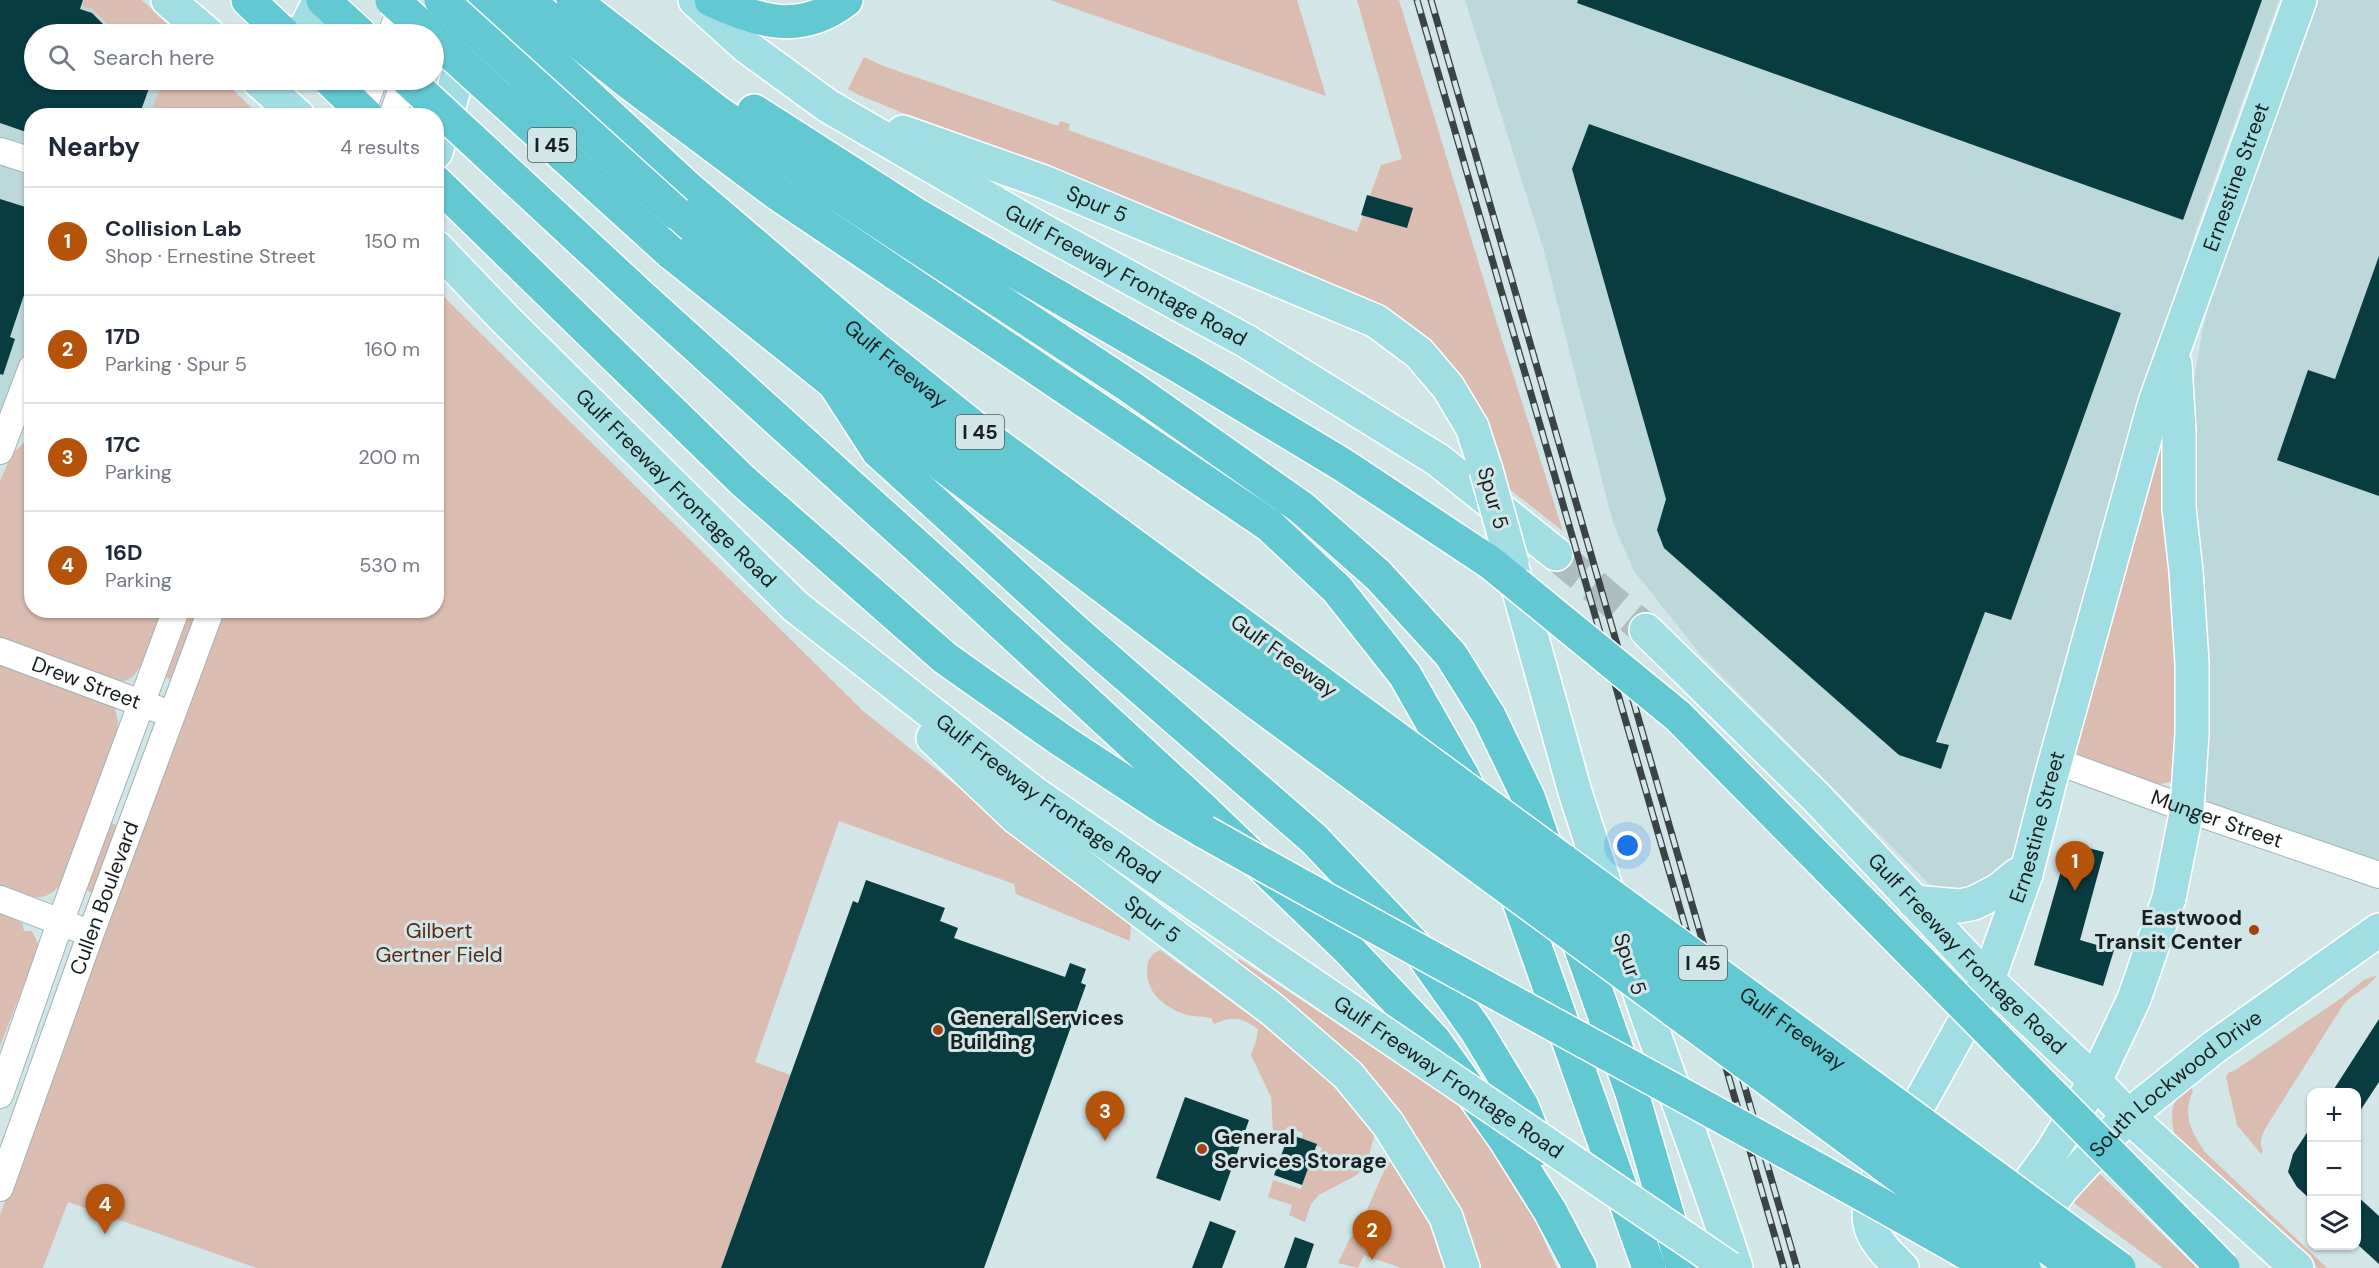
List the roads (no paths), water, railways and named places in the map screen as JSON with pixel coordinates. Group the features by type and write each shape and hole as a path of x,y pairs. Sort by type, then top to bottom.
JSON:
{"highway":[{"path":"248,0 273,24"},
{"path":"321,0 349,24"},
{"path":"392,0 419,24"},
{"name":"Gulf Freeway","path":"441,0 682,201 873,346 985,436 1271,679 2024,1268"},
{"name":"Gulf Freeway","path":"485,0 682,201"},
{"path":"526,0 720,152 778,194 1269,525 1337,589 1405,675 1463,777 1520,904 1649,1268"},
{"path":"573,0 721,102 1187,371 1343,465 1491,563 1678,716 2223,1268"},
{"path":"604,0 721,102 820,183 1129,386 1302,508 1378,575 1451,655 1489,716 1529,799 1632,1093 1683,1268"},
{"path":"711,0 739,13 777,22 804,21 833,10 846,0"},
{"name":"Gulf Freeway","path":"444,47 670,252 834,383 1271,679 2119,1268"},
{"path":"341,90 360,108"},
{"path":"418,90 437,108"},
{"path":"444,114 1207,813 1349,950 1434,1040 1504,1138 1550,1211 1580,1268"},
{"path":"444,190 743,481 945,658 1061,740 1166,810 1808,1162 1993,1268"},
{"path":"834,383 878,451 1074,630 1314,839 1419,950 1476,1030 1522,1106 1586,1268"},
{"name":"Gulf Freeway","path":"1271,679 2075,1268"}],"main road":[{"path":"168,0 196,24"},
{"path":"308,24 321,0"},
{"path":"444,124 479,0"},
{"name":"Gulf Freeway Frontage Road","path":"695,0 747,47 828,106 1042,230 1246,341 1438,460 1556,554"},
{"name":"Ernestine Street","path":"1902,1268 1881,1248 1868,1223 1869,1202 1878,1178 1988,980 2026,874 2155,402 2300,0"},
{"path":"269,90 289,108"},
{"name":"Spur 5","path":"828,106 1044,182 1376,321 1419,353 1448,387 1472,427 1579,803 1652,1032 1712,1191 1736,1268"},
{"name":"Gulf Freeway Frontage Road","path":"444,254 682,496 795,606 1034,793 1730,1268"},
{"path":"444,271 475,287"},
{"name":"Ernestine Street","path":"2174,354 2179,431 2179,508 2192,663 2192,734 2187,809"},
{"name":"Spur 5","path":"795,606 1016,817 1273,1010 1348,1076 1388,1124 1446,1217 1464,1268"},
{"name":"Gulf Freeway Frontage Road","path":"1646,630 1817,798 1988,980 2095,1081 2127,1116 2298,1268"},
{"name":"South Lockwood Drive","path":"1967,1268 2051,1153 2095,1081 2134,999 2169,898 2187,809"},
{"path":"1914,902 1960,906 1974,903 1999,890 2017,875 2026,874"},
{"name":"South Lockwood Drive","path":"2001,1268 2064,1186 2127,1116 2213,1048 2379,930"}],"street":[{"path":"395,24 404,0"},
{"path":"426,24 434,0"},
{"path":"363,108 370,90"},
{"path":"395,108 403,90"},
{"path":"0,151 24,158"},
{"path":"0,451 24,386"},
{"name":"Cullen Boulevard","path":"0,1095 60,923 173,618"},
{"name":"Cullen Boulevard","path":"0,1188 6,1153 208,618"},
{"name":"Drew Street","path":"0,651 172,715"},
{"name":"Munger Street","path":"2056,761 2379,875"},
{"path":"0,898 91,933"}],"tunnel":[{"path":"1556,554 1646,630"}],"railway":[{"path":"1417,0 1784,1268"},
{"path":"1431,0 1797,1268"}],"place":[{"name":"Collision Lab","path":"2075,891"},
{"name":"Eastwood Transit Center","path":"2254,930"},
{"name":"General Services Building","path":"938,1030"},
{"name":"17C","path":"1105,1141"},
{"name":"General Services Storage","path":"1202,1149"},
{"name":"16D","path":"105,1234"},
{"name":"17D","path":"1372,1260"}],"park label":[{"name":"Gilbert Gertner Field","path":"439,943"}]}
